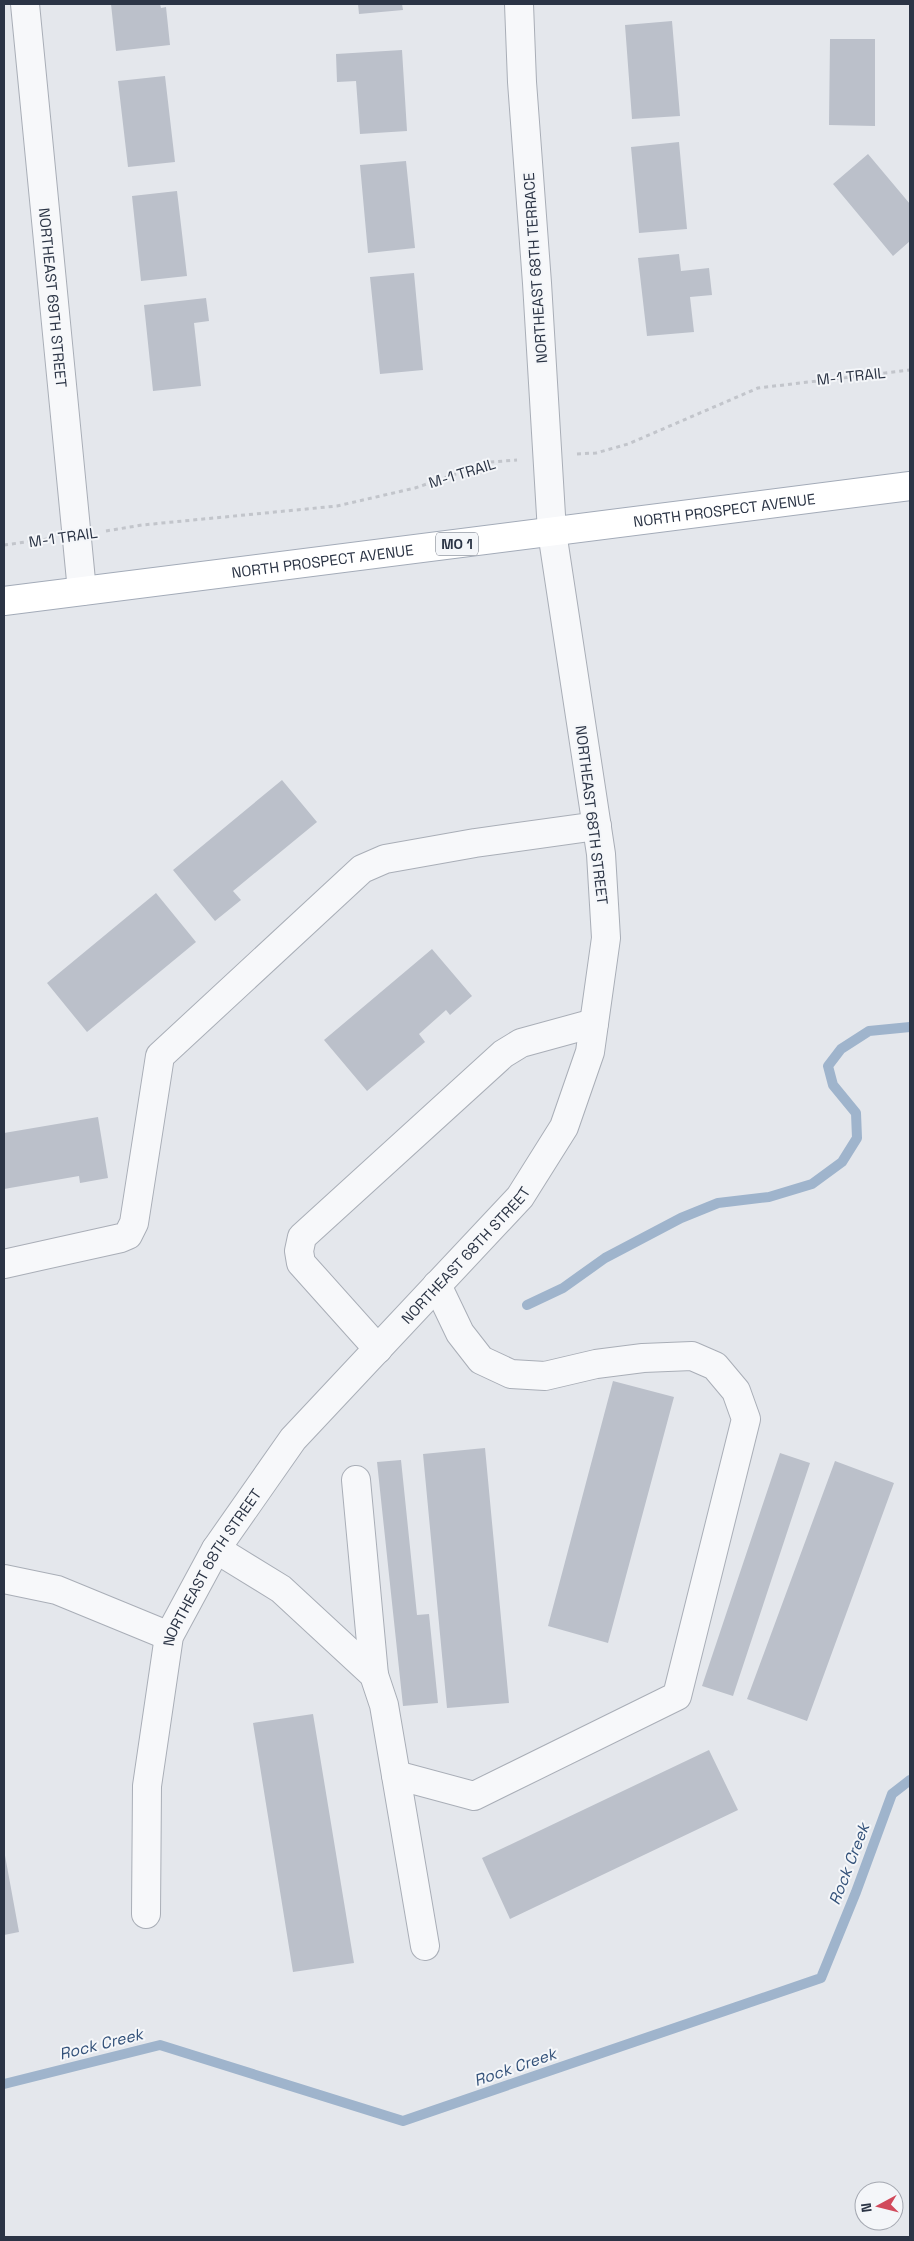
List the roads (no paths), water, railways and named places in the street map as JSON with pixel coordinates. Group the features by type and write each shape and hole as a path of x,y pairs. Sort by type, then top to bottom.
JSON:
{"main road":[{"name":"NORTH PROSPECT AVENUE","path":"4,601 910,486"}],"street":[{"name":"NORTHEAST 69TH STREET","path":"25,4 82,591"},
{"name":"NORTHEAST 68TH TERRACE","path":"519,4 522,82 552,532"},
{"name":"NORTHEAST 68TH STREET","path":"146,1914 146,1786 169,1636 216,1549 293,1439 520,1196 564,1127 590,1052 606,938 596,826 552,532"},
{"path":"4,1264 128,1235 134,1223 160,1056 362,869 385,860 475,843 596,826"},
{"path":"378,1349 300,1263 298,1251 302,1237 503,1054 521,1043 594,1023"},
{"path":"396,1775 474,1796 677,1696 746,1419 736,1391 715,1366 692,1356 643,1358 596,1364 545,1376 511,1374 481,1360 460,1333 437,1285"},
{"path":"356,1480 374,1675 384,1705 425,1946"},
{"path":"216,1549 281,1589 374,1675"},
{"path":"4,1579 57,1590 169,1636"}],"waterway":[{"path":"527,1305 563,1288 605,1258 681,1218 718,1203 769,1197 812,1184 842,1162 857,1138 856,1113 833,1085 828,1066 841,1049 869,1031 910,1027"},
{"name":"Rock Creek","path":"4,2084 160,2045 403,2121 821,1978 856,1892 892,1794 910,1780"}]}
